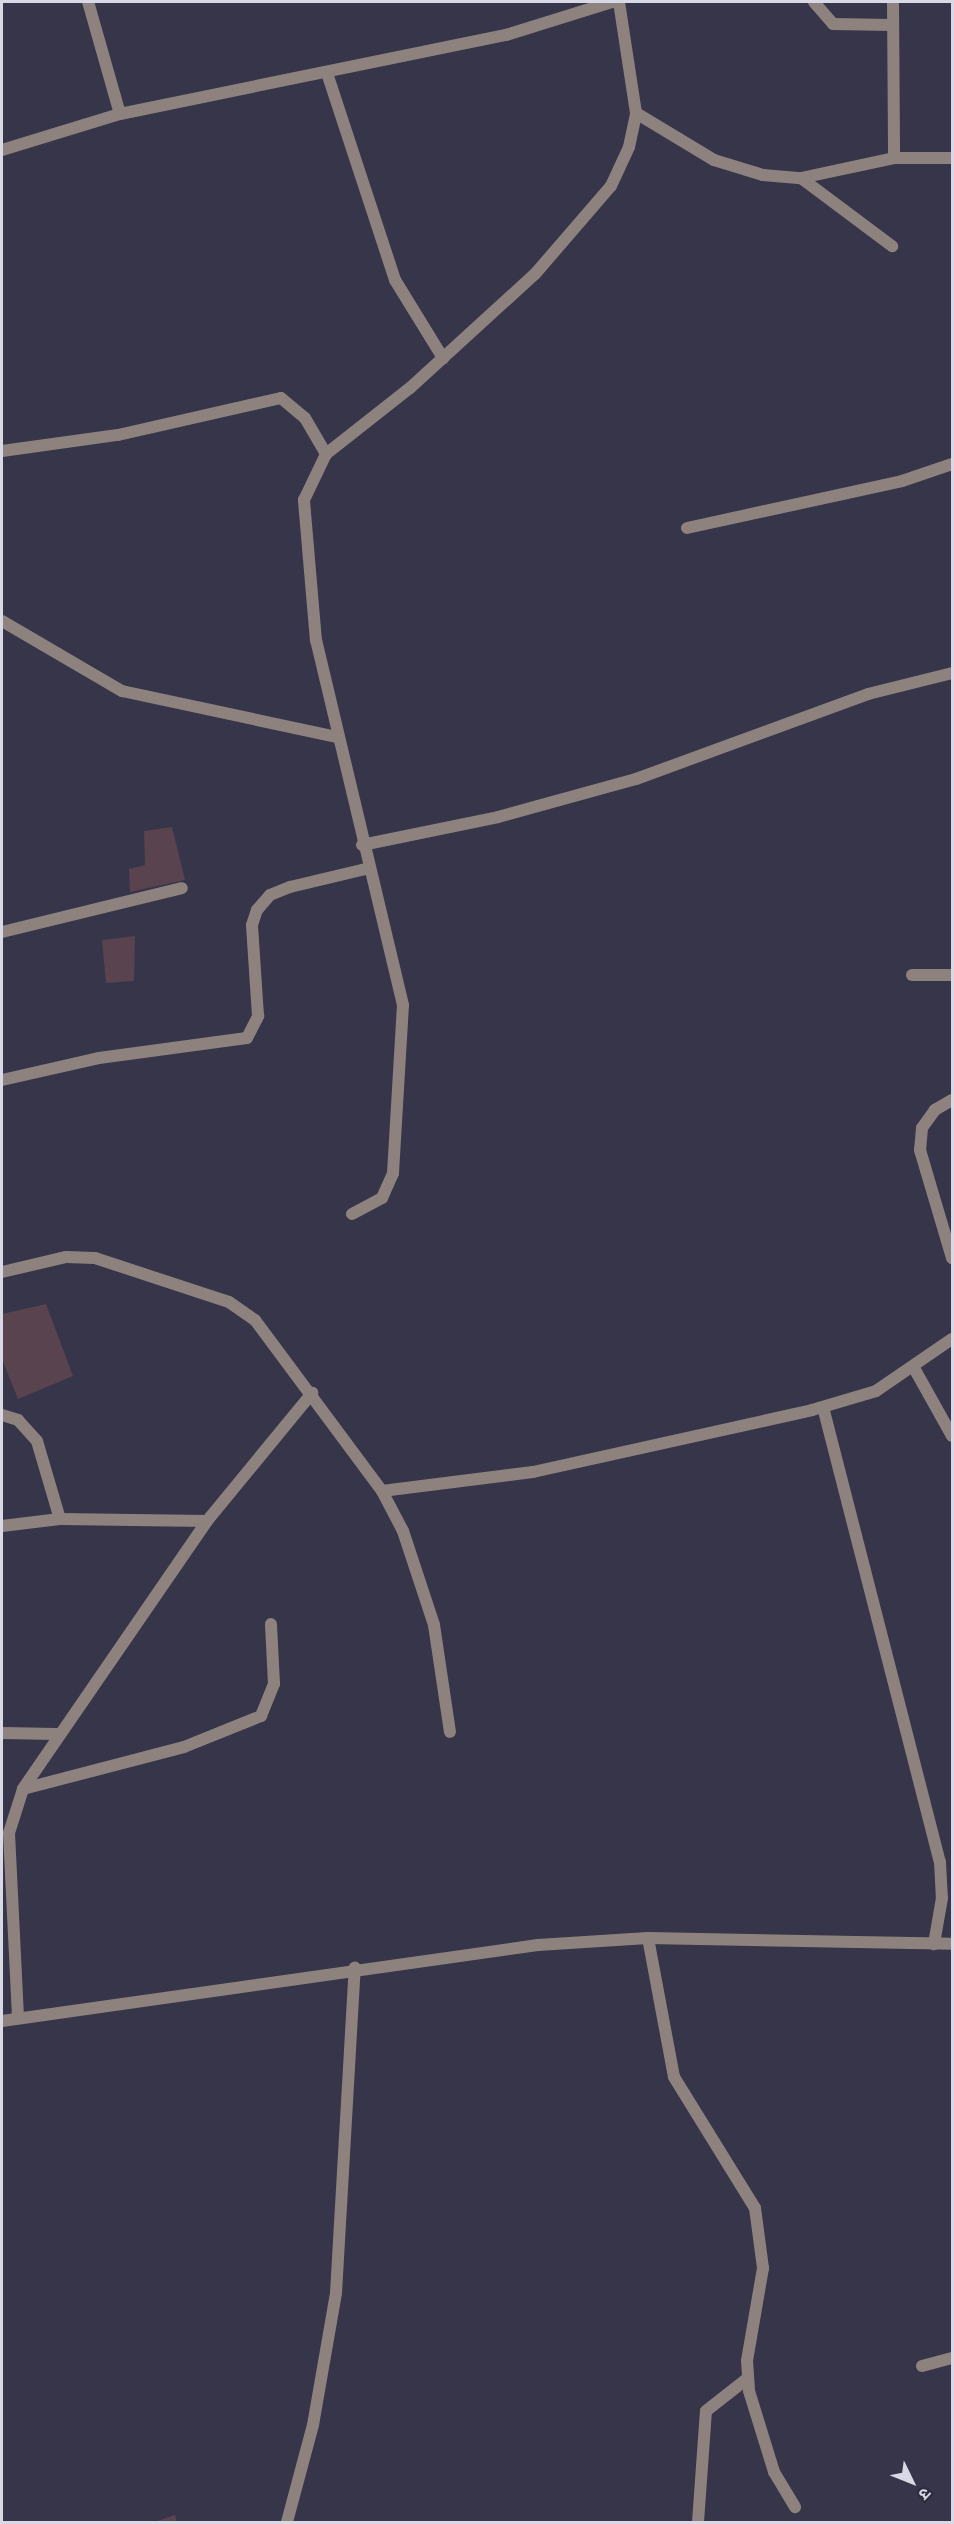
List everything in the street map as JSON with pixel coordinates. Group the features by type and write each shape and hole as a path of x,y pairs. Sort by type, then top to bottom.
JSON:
{"street":[{"path":"88,2 120,114"},
{"path":"2,150 120,114 506,35 612,2"},
{"path":"352,1214 374,1206 389,1187 403,1053 403,1005 336,737 305,556 304,500 326,454 443,358 535,274 611,186 630,147 636,113 619,2"},
{"path":"814,2 823,18 833,24 891,25"},
{"path":"893,2 891,25 894,158"},
{"path":"327,73 395,280 443,358"},
{"path":"636,113 739,171 801,178 894,158 952,158"},
{"path":"801,178 892,246"},
{"path":"2,451 118,435 281,398 305,418 326,454"},
{"path":"687,528 772,505 902,481 952,464"},
{"path":"2,626 122,691 336,737"},
{"path":"362,844 498,817 636,779 868,693 952,673"},
{"path":"2,1080 99,1058 247,1038 258,1016 252,925 257,910 270,895 290,887 370,868"},
{"path":"2,933 182,888"},
{"path":"912,975 952,975"},
{"path":"952,1100 935,1110 922,1128 920,1150 952,1258"},
{"path":"2,1272 66,1257 95,1258 229,1302 275,1342 382,1491 421,1573 450,1732"},
{"path":"382,1491 533,1472 823,1407 876,1391 914,1368 952,1339"},
{"path":"914,1368 952,1437"},
{"path":"18,2018 9,1833 23,1789 57,1734 207,1521 312,1393"},
{"path":"823,1407 940,1862 942,1898 934,1944"},
{"path":"2,1415 18,1420 37,1441 60,1519"},
{"path":"2,1526 60,1519 207,1521"},
{"path":"23,1789 184,1747 261,1716 274,1684 271,1623"},
{"path":"2,1733 57,1734"},
{"path":"648,1938 674,2077 755,2208 762,2235 748,2378 763,2440 795,2506"},
{"path":"2,2021 355,1968 648,1938 952,1944"},
{"path":"287,2523 313,2425 336,2293 355,1968"},
{"path":"922,2366 952,2358"},
{"path":"698,2523 706,2411 748,2378"}],"building":[{"path":"172,827 185,880 130,892 129,869 145,865 144,831"},
{"path":"135,936 134,981 106,983 102,940"},
{"path":"46,1304 73,1376 18,1399 2,1359 2,1314"},
{"path":"175,2515 177,2522 154,2522"}]}
